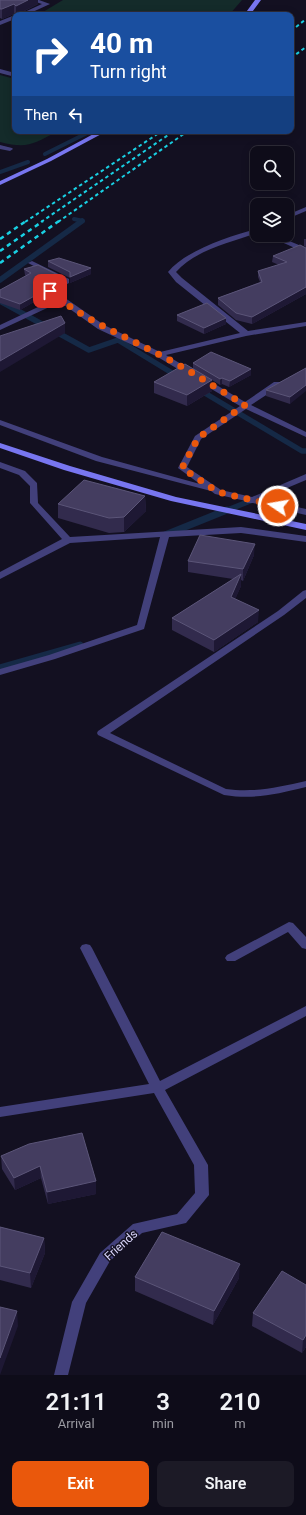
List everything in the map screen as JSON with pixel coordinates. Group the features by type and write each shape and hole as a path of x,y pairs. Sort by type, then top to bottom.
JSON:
{"main road":[{"path":"248,12 258,0"},
{"path":"0,182 36,167 98,134"},
{"path":"0,445 67,468 174,499 306,527"}],"street":[{"path":"28,12 47,4 33,0"},
{"path":"0,23 12,18"},
{"path":"0,71 12,73"},
{"path":"0,147 10,149"},
{"path":"294,215 305,210"},
{"path":"246,334 179,280 172,272 176,266 191,256 250,234"},
{"path":"286,242 306,250"},
{"path":"32,263 66,281 50,291 102,327 158,354 245,405 306,435"},
{"path":"0,328 60,299"},
{"path":"158,354 246,334 306,324"},
{"path":"218,492 182,468 198,438 267,389 287,378"},
{"path":"0,422 99,459 250,501 306,512"},
{"path":"0,465 22,473 34,485 34,503 68,540"},
{"path":"250,501 306,477"},
{"path":"0,576 68,540 240,530 306,539"},
{"path":"0,672 52,657 141,627 165,534"},
{"path":"306,593 281,613 102,733 224,792 244,795 270,792 306,784"},
{"path":"231,958 289,926 306,945"},
{"name":"Friends","path":"61,1375 79,1302 105,1257 138,1228 181,1219 202,1195 201,1165 157,1088 86,948"},
{"path":"0,1112 157,1088 306,1011"}],"green space":[{"path":"63,0 242,0 232,12 43,12"},
{"path":"0,75 12,78 12,134 52,134 36,142 24,145 0,142"}],"building":[{"path":"0,0 28,0 16,6 14,4 0,9"},
{"path":"300,245 306,248 306,287 252,317 236,313 218,298 262,282 258,271 287,262 273,256"},
{"path":"59,258 91,268 70,277 70,272 48,261"},
{"path":"38,265 58,275 45,284 47,289 20,304 0,297 0,290 31,273 24,269"},
{"path":"207,303 226,318 204,328 177,315"},
{"path":"61,316 65,323 0,361 0,336"},
{"path":"211,352 251,369 230,381 222,378 220,379 193,363"},
{"path":"185,364 212,380 187,395 154,382"},
{"path":"306,368 306,385 290,397 266,390"},
{"path":"84,480 145,496 124,517 109,518 58,504"},
{"path":"200,535 255,544 243,569 188,561"},
{"path":"241,574 231,597 259,610 214,640 172,618"},
{"path":"82,1133 96,1181 47,1192 40,1166 14,1178 1,1156 29,1144"},
{"path":"0,1227 44,1238 30,1273 0,1266"},
{"path":"162,1232 240,1264 214,1311 135,1277"},
{"path":"282,1271 306,1285 306,1335 303,1340 253,1313"},
{"path":"0,1307 17,1311 0,1358"}],"waterway":[{"path":"45,154 85,134"},
{"path":"0,172 28,162"},
{"path":"74,219 83,221 81,222"},
{"path":"0,280 82,221"},
{"path":"0,301 89,350 118,340 177,376"},
{"path":"198,389 302,451 306,451"},
{"path":"225,511 255,499"},
{"path":"165,535 227,510"},
{"path":"0,668 80,645"}],"railway":[{"path":"294,29 306,19"},
{"path":"294,56 306,47"},
{"path":"25,222 157,134"},
{"path":"41,222 170,134"},
{"path":"58,222 184,134"},
{"path":"0,239 26,221"},
{"path":"0,251 43,221"},
{"path":"0,263 59,221"}],"route":[{"path":"50,291 102,327 158,354 245,405 198,438 182,468 218,492 250,501 278,506"}]}
